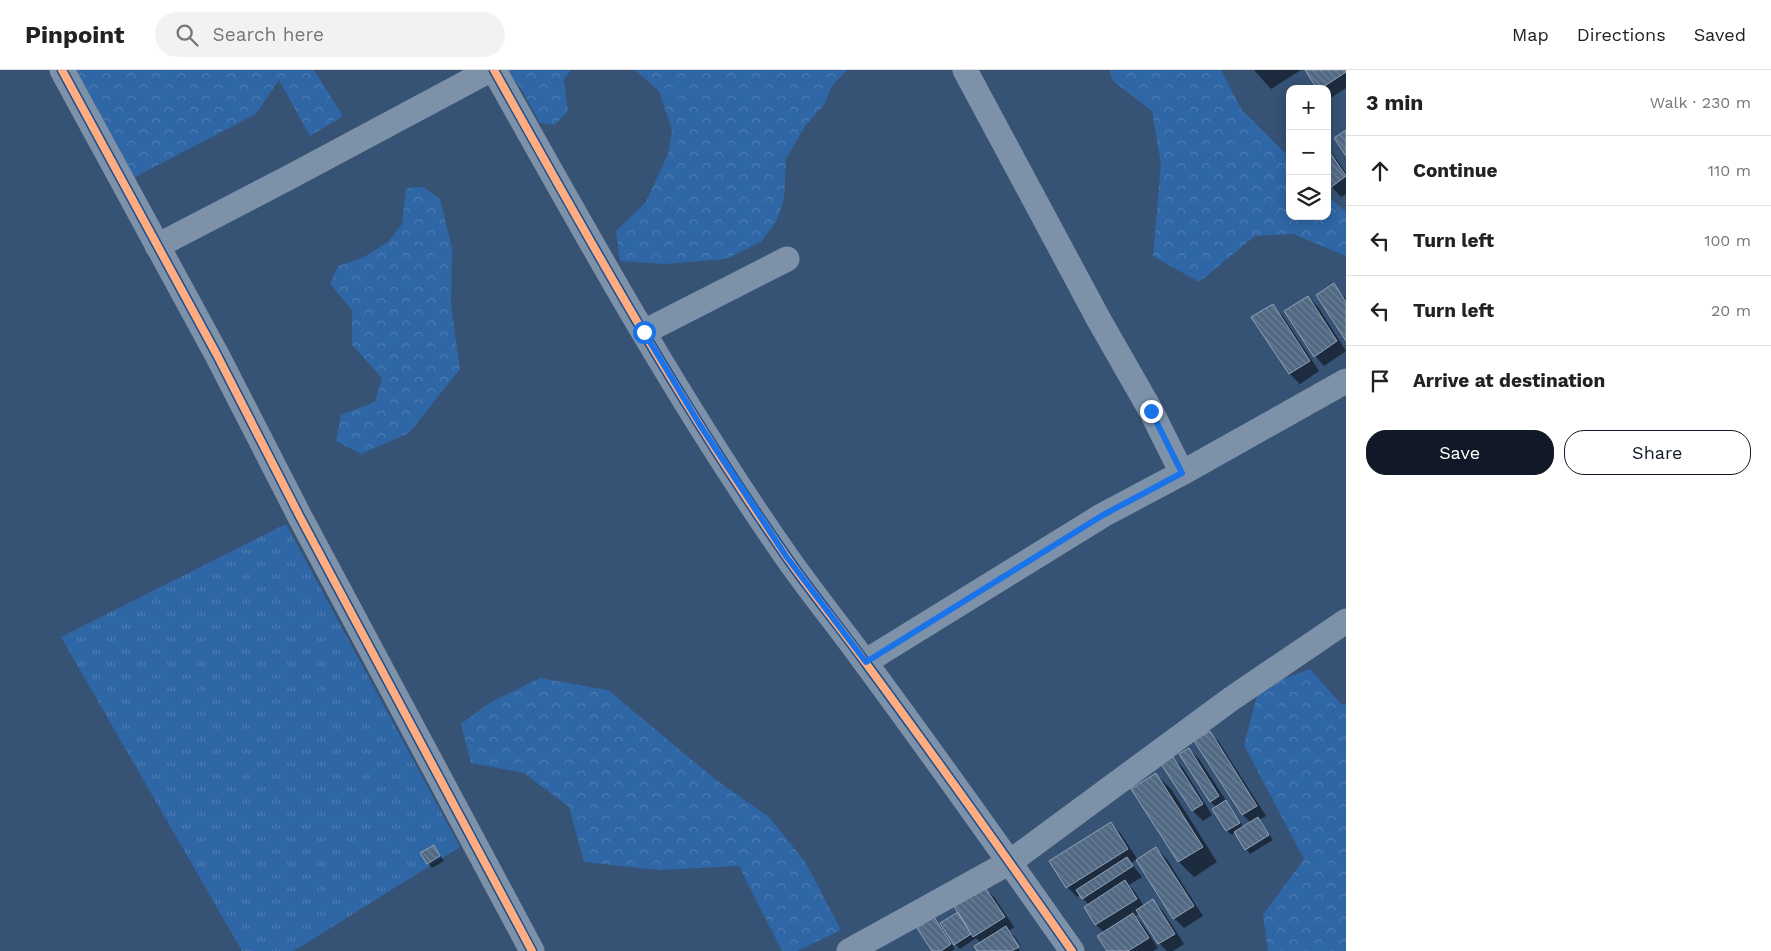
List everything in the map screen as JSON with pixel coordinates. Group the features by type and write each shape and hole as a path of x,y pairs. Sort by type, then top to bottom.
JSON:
{"street":[{"path":"62,70 217,355 300,517 532,951"},
{"path":"157,246 492,70 612,281 700,425 786,556 866,662 1072,951"},
{"path":"965,70 1099,320 1151,411 1182,473"},
{"path":"644,332 787,259"},
{"path":"866,662 1103,515 1346,381"},
{"path":"849,951 1010,862 1231,699 1346,621"}],"green space":[{"path":"73,70 314,70 343,116 310,136 279,80 256,114 133,178"},
{"path":"504,70 571,70 564,80 568,111 555,125 540,123 521,88"},
{"path":"635,70 847,70 832,86 824,105 805,126 786,159 784,200 776,222 761,242 726,259 664,264 620,261 616,231 646,202 668,154 672,130 659,91"},
{"path":"1109,70 1221,70 1241,109 1286,154 1286,220 1331,220 1331,199 1346,212 1346,256 1293,234 1255,236 1199,282 1153,256 1161,164 1152,111 1113,81"},
{"path":"423,187 440,199 452,248 451,306 460,369 409,433 361,454 336,441 341,415 375,402 382,378 352,345 352,310 330,284 338,266 362,258 388,242 402,224 406,188"},
{"path":"286,524 460,847 294,951 242,951 61,637"},
{"path":"1310,669 1341,704 1346,704 1346,951 1268,951 1263,915 1304,859 1244,745 1259,688"},
{"path":"540,678 608,690 716,780 769,817 806,863 841,930 797,951 782,951 739,866 659,870 584,862 569,807 524,773 471,763 461,724 491,702"}],"building":[{"path":"1305,70 1346,70 1346,72 1326,85 1314,85"},
{"path":"1346,130 1346,156 1334,138"},
{"path":"1331,154 1346,176 1331,187"},
{"path":"1334,283 1346,302 1346,341 1316,295"},
{"path":"1308,296 1337,341 1314,357 1284,311"},
{"path":"1273,304 1310,361 1289,374 1251,317"},
{"path":"1210,731 1257,806 1242,815 1194,741"},
{"path":"1189,748 1219,796 1210,802 1179,754"},
{"path":"1173,757 1203,804 1192,811 1161,764"},
{"path":"1156,773 1203,847 1178,862 1131,789"},
{"path":"1226,800 1240,823 1226,831 1212,809"},
{"path":"1258,817 1269,835 1245,850 1234,832"},
{"path":"1111,822 1128,849 1066,888 1049,861"},
{"path":"434,845 440,856 427,864 420,853"},
{"path":"1156,847 1194,906 1173,919 1136,860"},
{"path":"1127,857 1133,866 1082,899 1076,890"},
{"path":"1125,880 1137,899 1095,925 1084,907"},
{"path":"984,886 1005,917 973,937 953,905"},
{"path":"1153,899 1175,934 1158,944 1136,910"},
{"path":"958,912 971,934 954,945 940,923"},
{"path":"1133,913 1149,938 1128,951 1107,951 1097,936"},
{"path":"934,917 951,944 941,951 932,951 917,928"},
{"path":"1006,926 1019,947 1011,951 977,951 974,946"}],"cycle path":[{"path":"62,70 217,355 300,517 532,951"},
{"path":"494,70 634,316 746,497 1072,951"}],"route":[{"path":"644,332 700,425 786,556 866,662 1103,515 1182,473 1151,411"}]}
